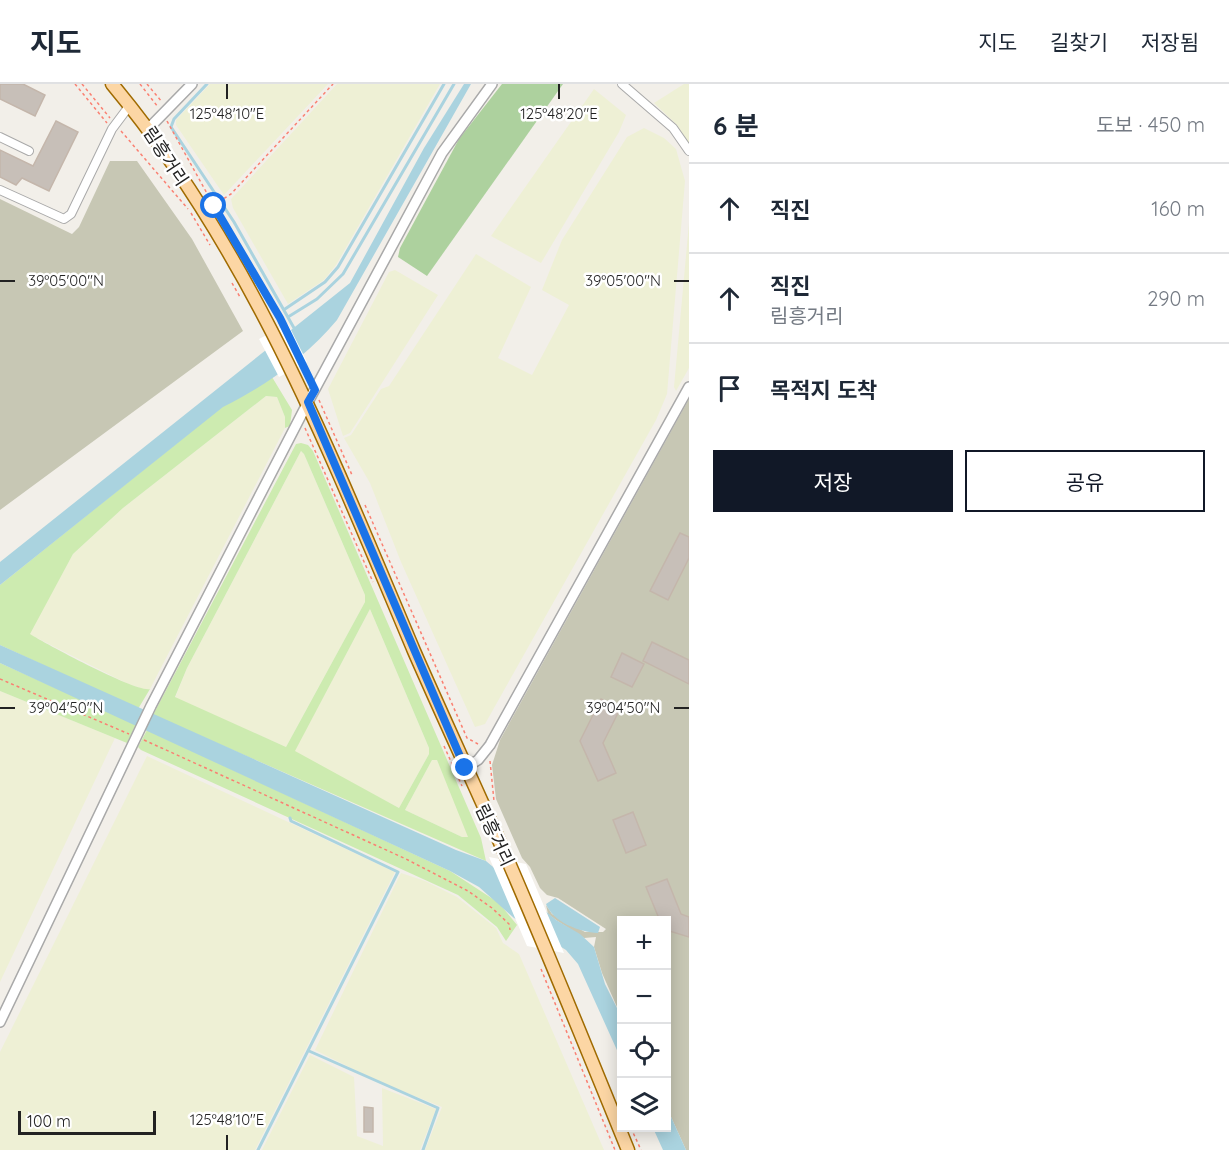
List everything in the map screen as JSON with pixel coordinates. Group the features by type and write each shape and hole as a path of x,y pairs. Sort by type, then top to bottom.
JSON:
{"main road":[{"name":"림흥거리","path":"112,84 149,128 279,329 298,367 308,402 465,768 508,860 628,1150"}],"street":[{"path":"149,128 192,84"},
{"path":"0,1022 141,727 308,402 442,153 492,84"},
{"path":"622,84 673,128 689,151"},
{"path":"0,190 64,219 71,214 114,126 130,105"},
{"path":"0,137 28,151"},
{"path":"465,768 477,760 494,739 689,387"}],"path":[{"path":"75,84 188,209 211,246"},
{"path":"82,84 114,126"},
{"path":"140,84 166,112"},
{"path":"147,84 166,112 298,367 315,390 353,477"},
{"path":"218,203 224,200 333,84"},
{"path":"228,275 245,306"},
{"path":"362,499 467,738 478,744 484,742 489,736 494,739"},
{"path":"0,679 137,737 366,841 468,891 492,908 509,924 510,930"},
{"path":"491,759 490,776 498,810"},
{"path":"538,961 615,1150"},
{"path":"633,1132 641,1150"}],"shaded area":[{"path":"210,84 328,84 224,195 176,125 176,120"},
{"path":"337,84 440,84 336,265 324,280 288,304 233,208 231,199"},
{"path":"684,84 689,84 689,144 677,125 654,103"},
{"path":"594,89 626,115 619,132 541,263 491,236"},
{"path":"644,128 664,138 676,149 685,181 667,394 656,420 485,724 475,727 401,562 370,483 344,438 351,435 381,389 389,386 476,254 531,287 498,358 532,375 569,305 542,290 562,240 627,137"},
{"path":"110,161 137,161 192,239 243,331 0,510 0,199 72,234 79,227"},
{"path":"689,223 689,368 676,391 674,387"},
{"path":"395,270 438,295 350,433 343,436 328,389 389,272"},
{"path":"266,396 277,397 285,417 285,428 150,689 146,690 128,684 29,634 73,554 123,508"},
{"path":"689,399 689,1150 686,1150 671,1117 671,916 617,916 617,1007 602,973 594,947 596,937 584,938 548,914 546,905 552,914 585,932 603,932 606,929 558,898 547,895 540,888 530,867 522,858 496,799 492,765 500,740"},
{"path":"301,451 365,595 365,602 286,747 175,698 187,668"},
{"path":"370,609 429,748 429,754 399,808 294,752"},
{"path":"0,691 115,738 0,982"},
{"path":"147,756 395,872 255,1150 0,1150 0,1052"},
{"path":"432,760 437,760 469,837 462,837 405,810"},
{"path":"401,873 425,881 457,897 496,928 503,943 519,954 604,1150 425,1150 442,1107 375,1080 315,1050"},
{"path":"310,1055 354,1077 357,1136 383,1146 382,1088 436,1109 420,1150 262,1150"}],"green space":[{"path":"502,84 563,84 427,276 398,257 400,248 459,139"},
{"path":"272,377 292,410 290,426 285,428 285,417 277,397 266,396 123,508 73,554 30,634 128,684 150,689 138,709 0,645 0,585 223,406"},
{"path":"296,444 308,445 313,451 481,838 486,861 153,715","holes":["301,451 365,595 365,602 286,747 175,697 187,668","370,609 429,748 429,754 399,808 295,751","432,760 437,760 468,837 462,837 405,810"]},
{"path":"0,663 136,724 127,743 0,691"},
{"path":"147,730 450,871 499,903 517,925 506,941 497,927 458,895 141,750 138,747"}],"water":[{"path":"464,84 471,84 337,320 313,346 255,390 223,407 0,585 0,562 350,283 424,148"},
{"path":"0,645 456,850 486,861 556,920 580,934 594,947 605,984 617,1008 617,1050 578,964 566,950 514,918 479,887 450,871 0,663"},
{"path":"555,898 600,927 598,933 575,928 554,916 546,904"},
{"path":"671,1117 686,1150 663,1150 655,1132 671,1132"}],"pier":[{"path":"288,324 307,362 279,377 259,339"},
{"path":"489,857 526,864 564,953 527,946"}],"building":[{"path":"0,84 23,84 45,95 35,116 0,99"},
{"path":"56,121 78,132 49,191 22,178 16,185 0,177 0,150 33,166"},
{"path":"680,533 689,537 689,558 668,600 650,591"},
{"path":"652,642 689,660 689,684 643,661"},
{"path":"622,653 644,664 632,687 611,677"},
{"path":"601,699 620,709 603,743 616,773 598,781 580,741"},
{"path":"633,812 646,845 626,853 613,820"},
{"path":"667,879 681,914 689,917 689,937 671,932 671,916 658,916 646,887"},
{"path":"364,1107 373,1108 373,1132 364,1132"}],"waterway":[{"path":"207,84 174,119 171,127 234,222 294,328"},
{"path":"285,309 325,282 338,267 444,84"},
{"path":"288,317 317,299 343,274 454,84"},
{"path":"258,1150 398,872 291,821 290,818"},
{"path":"309,1051 438,1108 423,1150"}],"route":[{"path":"214,206 280,318 315,390 308,402 465,768"}]}
